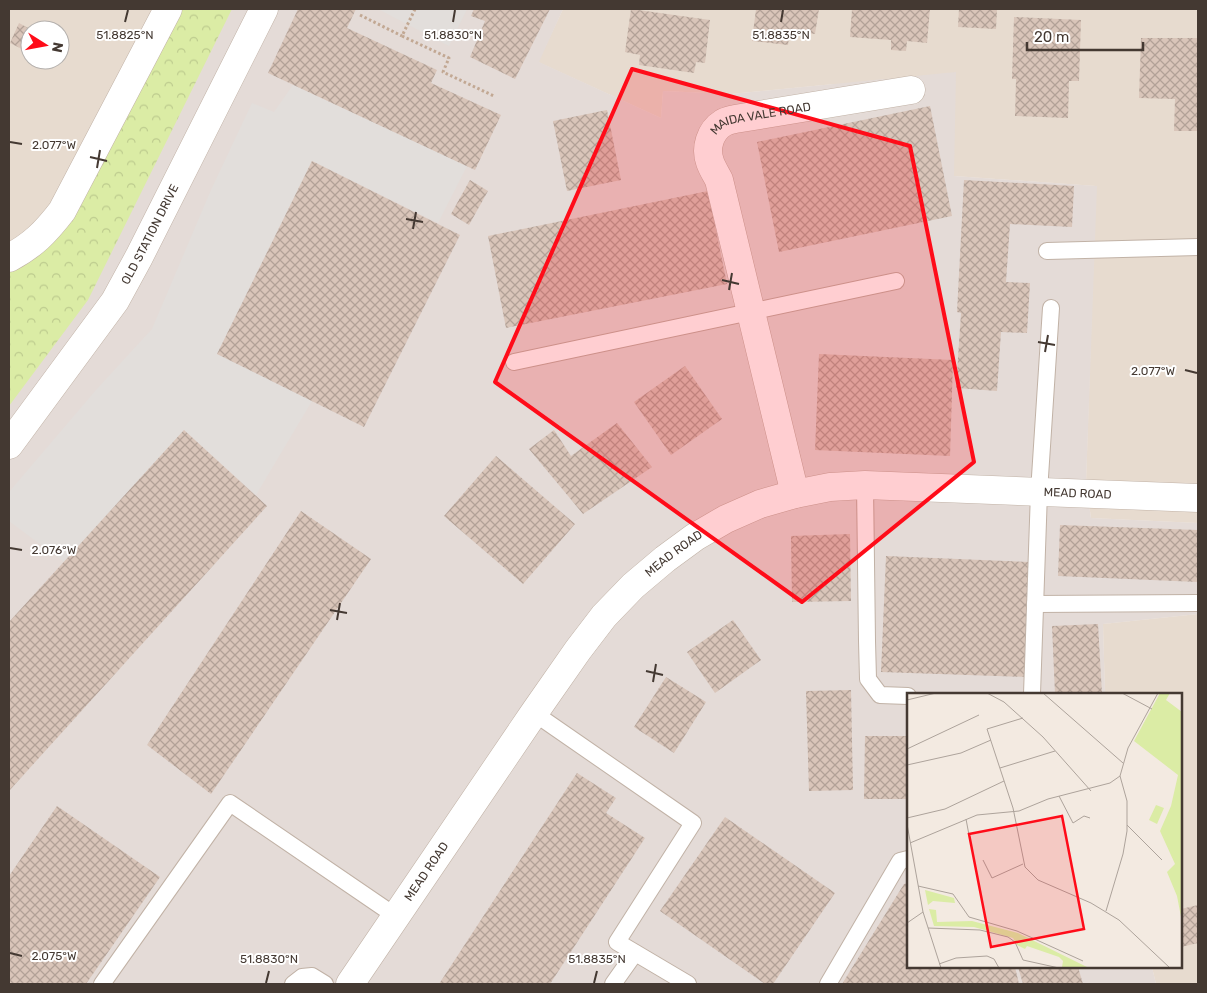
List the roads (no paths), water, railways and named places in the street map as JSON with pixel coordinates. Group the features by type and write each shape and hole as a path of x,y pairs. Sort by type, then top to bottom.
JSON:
{"street":[{"path":"9,258 38,240 62,211 168,9"},
{"name":"OLD STATION DRIVE","path":"9,445 115,301 139,258 264,9"},
{"name":"MAIDA VALE ROAD","path":"795,494 719,180 709,161 707,152 708,142 714,131 723,123 734,119 911,90"},
{"name":"MEAD ROAD","path":"350,984 534,713 604,616 633,586 666,559 695,537 726,519 760,504 795,494 830,487 865,485 1198,498"}],"lane":[{"path":"1047,251 1198,247"},
{"path":"514,362 896,281"},
{"path":"1032,693 1039,492 1050,308"},
{"path":"865,485 868,679 880,695 907,696"},
{"path":"1035,604 1198,603"},
{"path":"534,713 693,823 617,942 688,984"},
{"path":"102,984 230,803 396,917"},
{"path":"828,984 900,861 907,859"},
{"path":"613,984 636,952"},
{"path":"293,984 302,977 312,976 325,984"}]}
